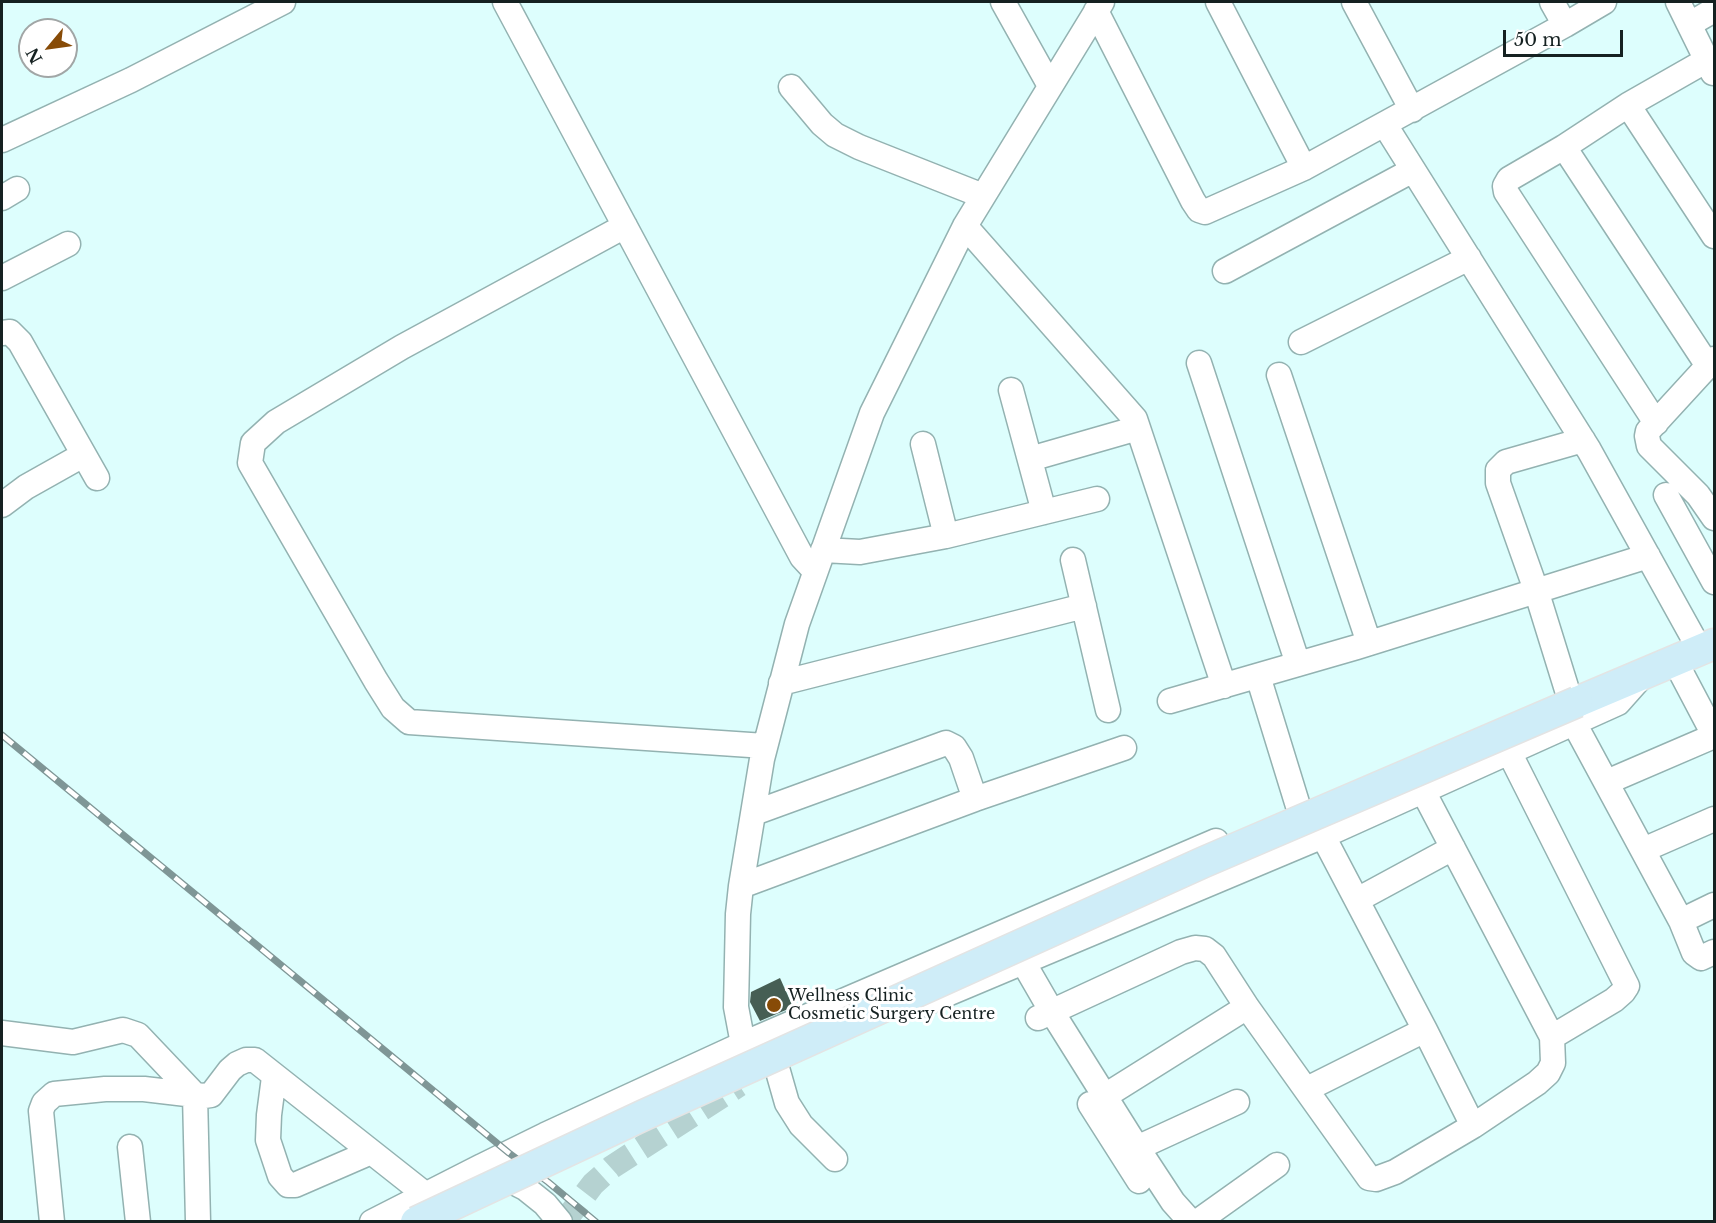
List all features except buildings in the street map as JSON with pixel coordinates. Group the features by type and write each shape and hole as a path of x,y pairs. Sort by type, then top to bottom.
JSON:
{"main road":[{"path":"421,1208 644,1115 1194,867 1696,652"}],"street":[{"path":"2,140 131,80 283,2"},
{"path":"505,2 802,557 819,560 945,536 1096,499"},
{"path":"1003,2 1050,87"},
{"path":"1218,2 1304,168"},
{"path":"1354,2 1412,110"},
{"path":"1552,2 1565,25"},
{"path":"1099,6 1199,210 1205,212 1304,168 1604,2"},
{"path":"1656,423 1506,192 1505,186 1509,179 1564,147 1628,105 1711,68 1678,2"},
{"path":"1099,6 965,226 872,413 796,624 765,746 738,914 736,1006 747,1082 881,1022 1323,836 1509,752 1573,705"},
{"path":"1690,24 1714,10"},
{"path":"791,87 822,124 835,135 859,147 983,196"},
{"path":"1628,105 1714,236"},
{"path":"1385,125 1583,440 1648,556 1696,652 1714,735 1606,782"},
{"path":"1564,147 1711,362 1648,431 1647,436 1649,446 1698,495 1714,518"},
{"path":"1225,272 1413,170"},
{"path":"625,226 402,347 276,422 253,443 250,463 376,681 393,708 409,722 765,746"},
{"path":"965,226 1135,419 1224,686"},
{"path":"2,278 68,244"},
{"path":"1301,342 1469,258"},
{"path":"2,333 10,332 20,342 97,478"},
{"path":"1199,363 1298,664"},
{"path":"1280,375 1369,643"},
{"path":"1011,390 1044,512"},
{"path":"1030,459 1138,429"},
{"path":"1583,440 1506,462 1498,470 1498,483 1573,705 1606,782 1682,921 1694,953 1701,958 1714,952"},
{"path":"922,444 945,536"},
{"path":"2,505 26,487 83,455"},
{"path":"1666,495 1714,582"},
{"path":"1170,701 1369,643 1648,556"},
{"path":"1073,560 1108,710"},
{"path":"781,683 1084,606"},
{"path":"1258,676 1298,806"},
{"path":"372,1221 421,1208 482,1166 545,1135 743,1044 998,934 1298,806 1573,705"},
{"path":"754,813 946,743 954,747 961,758 975,799"},
{"path":"741,886 975,799 1124,748"},
{"path":"1509,752 1627,986 1614,1000 1552,1037"},
{"path":"1045,1015 1181,952 1195,948 1205,949 1214,956 1247,1007 1369,1178 1376,1179 1395,1172 1473,1126 1537,1083 1548,1073 1553,1063 1552,1037 1423,791"},
{"path":"1643,850 1714,819"},
{"path":"1323,836 1473,1126"},
{"path":"1357,900 1453,848"},
{"path":"1682,921 1714,905"},
{"path":"998,934 1116,1146 1169,1221"},
{"path":"1105,1096 1247,1007"},
{"path":"1045,1015 1105,1096 1173,1202 1191,1221"},
{"path":"2,1033 73,1042 123,1030 138,1035 195,1095 198,1221"},
{"path":"1307,1089 1425,1030"},
{"path":"52,1221 41,1111 48,1098 54,1094 105,1089 144,1089 211,1095 230,1070 246,1060 255,1060 370,1152 421,1208"},
{"path":"777,1068 787,1103 801,1125 835,1160"},
{"path":"274,1077 268,1140 280,1176 288,1185 295,1185 370,1152"},
{"path":"1137,1148 1237,1102"},
{"path":"130,1147 138,1221"},
{"path":"1197,1221 1276,1165"},
{"path":"482,1166 525,1188 545,1204 560,1221"}],"tunnel":[{"path":"564,1222 593,1184 612,1167 739,1085"}],"railway":[{"path":"2,735 509,1153 596,1222"}],"place":[{"name":"Wellness Clinic Cosmetic Surgery Centre","path":"774,1005"}]}
